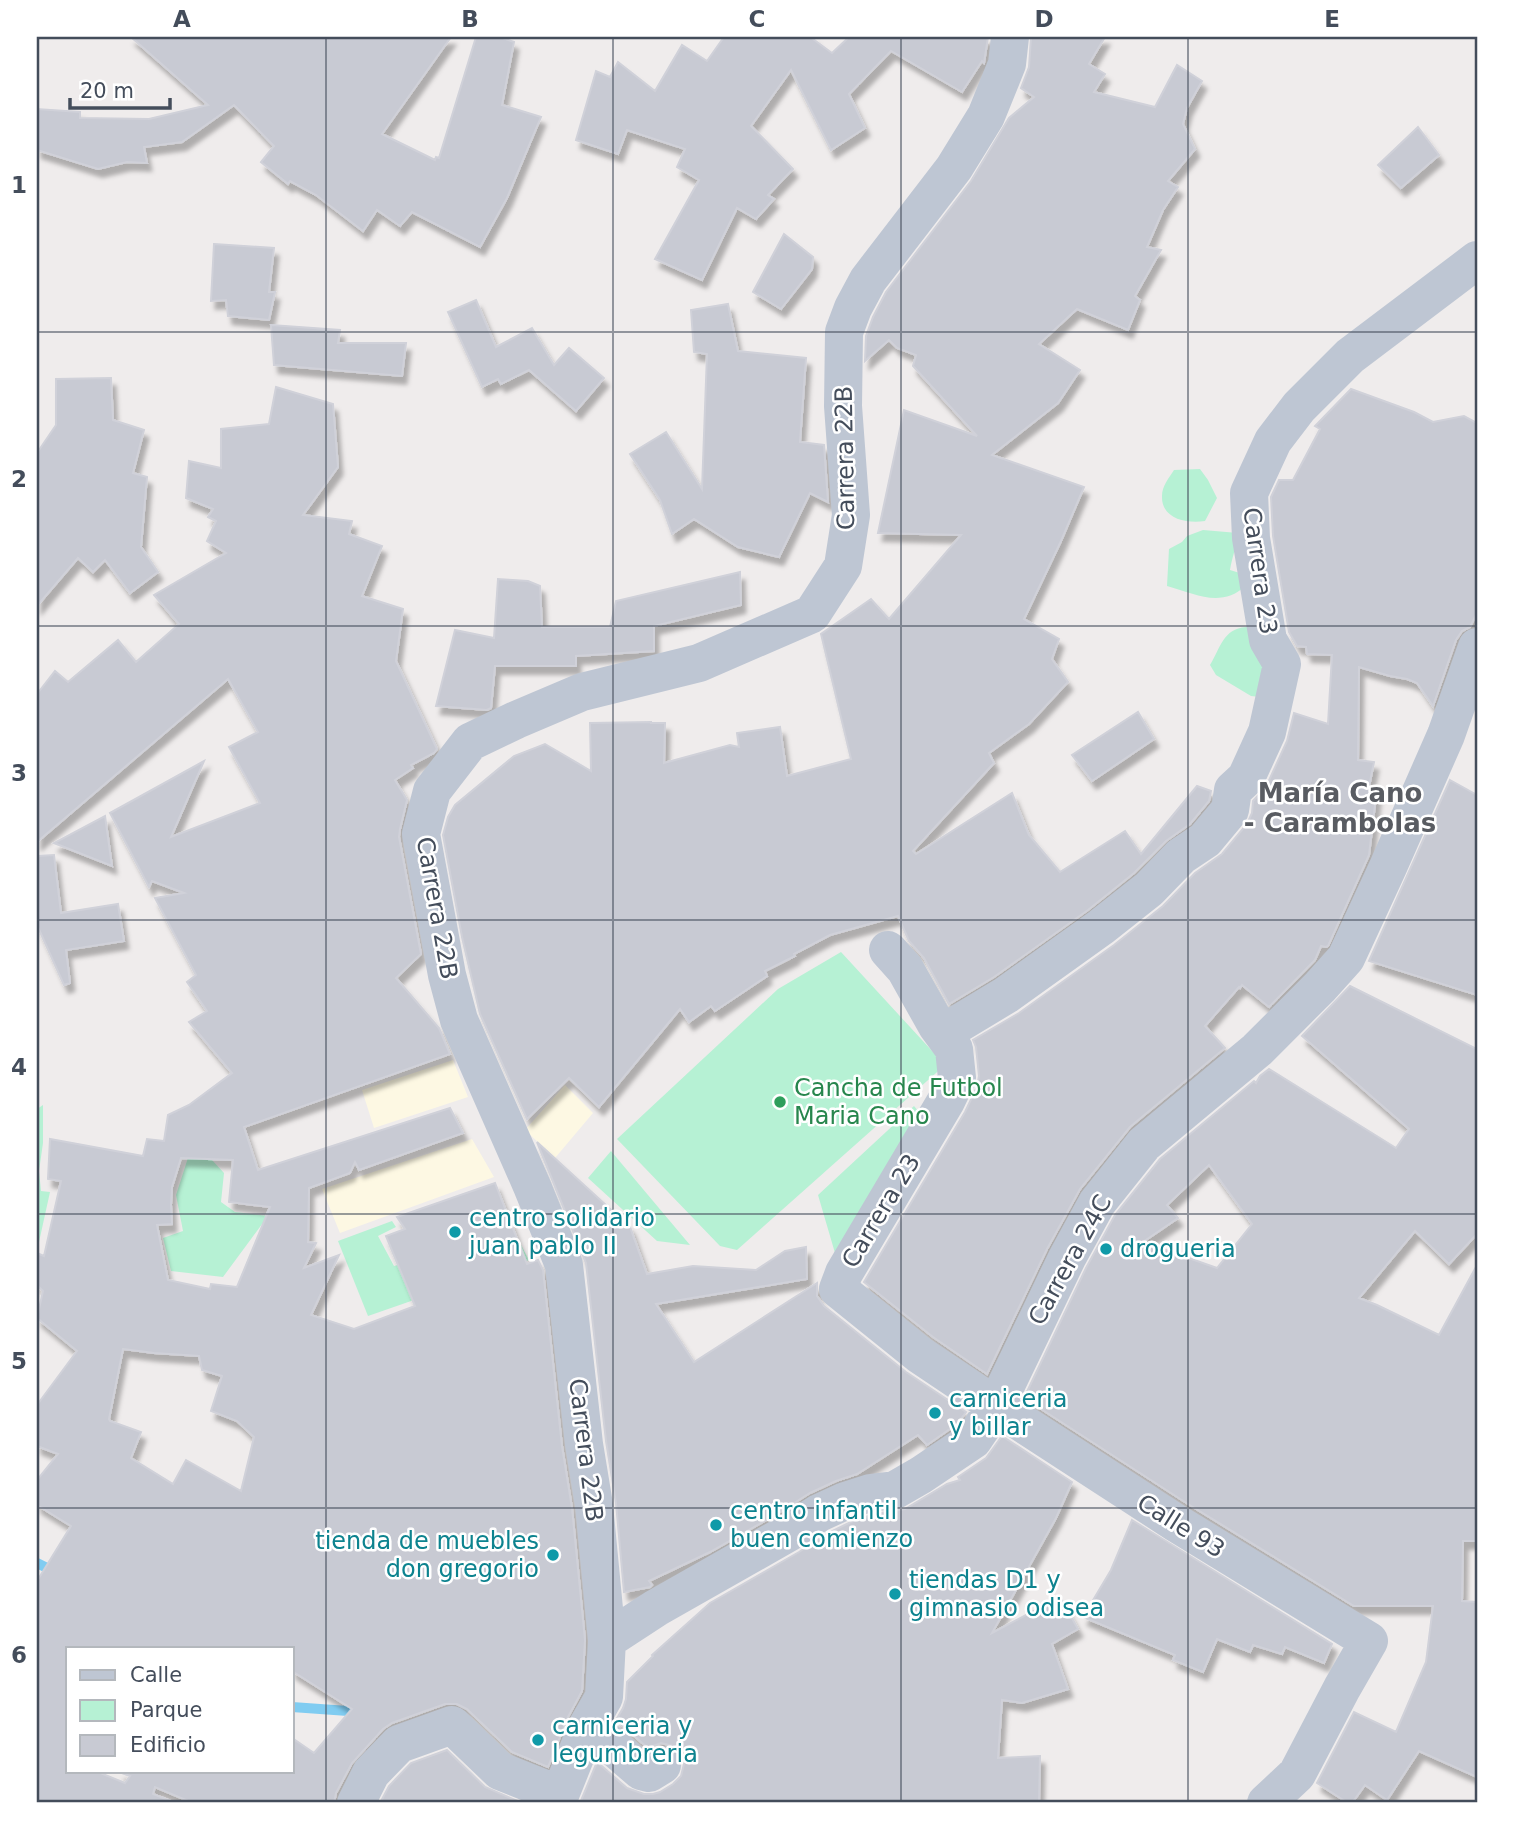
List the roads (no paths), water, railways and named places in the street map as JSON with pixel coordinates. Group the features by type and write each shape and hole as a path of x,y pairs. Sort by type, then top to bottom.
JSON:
{"street":[{"name":"Carrera 22B","path":"559,1799 588,1725 604,1697 607,1640 594,1505 584,1444 564,1265 459,1020 447,975 421,834 429,802 432,791 470,742 516,719 582,692 699,663 812,614 843,566 851,515 843,406 844,332 867,280 954,168 986,116 1007,64 1010,37"},
{"name":"Carrera 23","path":"943,1033 1006,995 1140,897 1181,856 1205,840 1230,810 1233,790 1246,778 1267,732 1282,664 1268,640 1251,538 1249,494 1273,441 1299,407 1350,356 1477,260"},
{"name":"Carrera 24C","path":"607,1640 656,1608 819,1513 870,1493 895,1490 973,1440 996,1406 1097,1203 1144,1144 1257,1050 1346,957 1446,735 1477,647"},
{"name":"Carrera 23","path":"888,950 905,969 954,1049 957,1078 844,1273 838,1289 920,1355 996,1406"},
{"name":"Calle 93","path":"996,1406 1176,1524 1369,1641 1297,1774 1266,1803"},
{"path":"356,1803 370,1773 399,1744 452,1725 500,1771 559,1799"},
{"path":"588,1725 640,1771 649,1773 662,1765"}],"waterway":[{"path":"37,1563 55,1572"},
{"path":"294,1707 362,1712"}],"place":[{"name":"Cancha de Futbol Maria Cano","path":"780,1102"},
{"name":"centro solidario juan pablo II","path":"455,1232"},
{"name":"drogueria","path":"1106,1249"},
{"name":"carniceria y billar","path":"935,1413"},
{"name":"centro infantil buen comienzo","path":"716,1525"},
{"name":"tienda de muebles don gregorio","path":"553,1555"},
{"name":"tiendas D1 y gimnasio odisea","path":"895,1594"},
{"name":"carniceria y legumbreria","path":"538,1740"}],"district":[{"name":"María Cano - Carambolas","path":"1340,808"}]}
